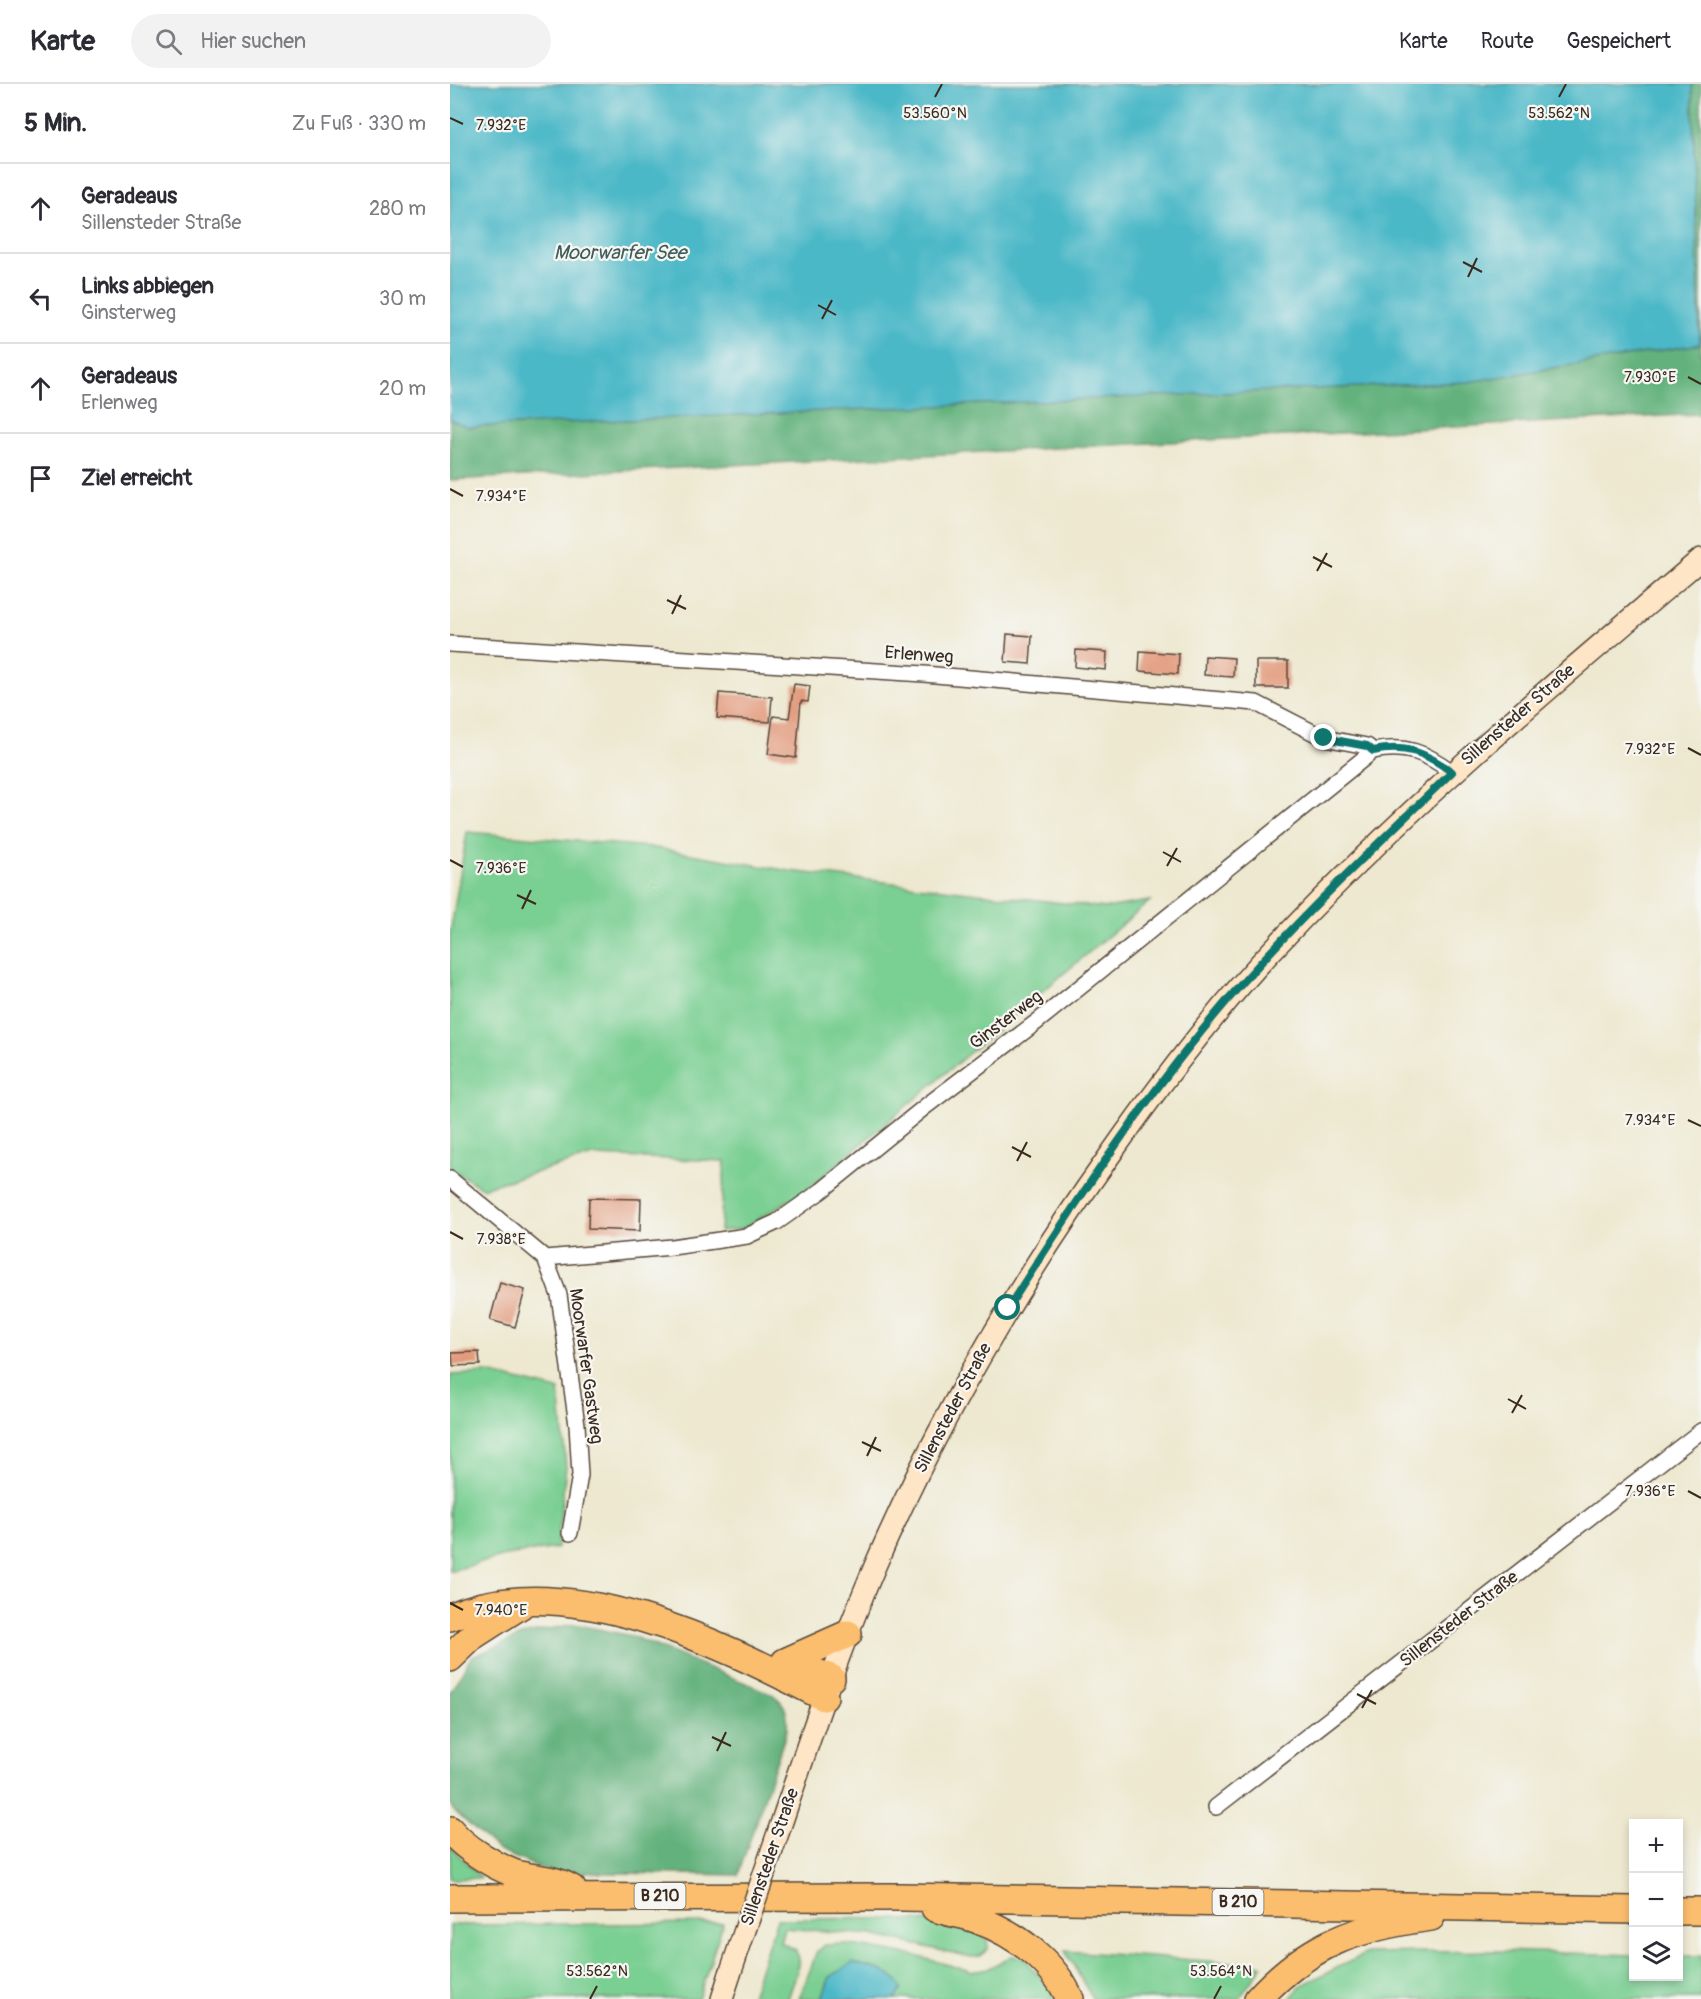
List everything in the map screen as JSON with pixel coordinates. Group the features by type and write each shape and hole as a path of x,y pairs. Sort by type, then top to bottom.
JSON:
{"highway":[{"path":"450,1658 474,1635 528,1600"},
{"path":"450,1617 470,1608 528,1600 569,1602 629,1614 827,1687"},
{"path":"755,1661 785,1662 848,1634"},
{"path":"785,1662 827,1687"},
{"path":"450,1830 478,1854 514,1873 560,1881 584,1896"},
{"path":"902,1897 948,1913 973,1918 1023,1942 1042,1960 1066,1990 1070,1999"},
{"name":"B 210","path":"450,1898 902,1897 1629,1910"},
{"path":"1258,1999 1301,1960 1327,1943 1355,1933 1409,1920 1503,1907"},
{"path":"1683,1911 1701,1911"}],"street":[{"name":"Sillensteder Straße","path":"722,1999 827,1687 875,1566 928,1450 1008,1308 1072,1208 1145,1104 1214,1016 1278,943 1452,772 1701,558"},
{"name":"Erlenweg","path":"450,644 912,673 1256,703 1324,738 1367,746 1373,751"},
{"path":"1373,751 1409,748 1429,756 1452,772"},
{"name":"Ginsterweg","path":"545,1258 672,1248 747,1236 777,1222 821,1191 926,1106 1038,1021 1373,751"},
{"name":"Moorwarfer Gastweg","path":"450,1179 545,1258 559,1295 577,1425 580,1475 570,1533"},
{"name":"Sillensteder Straße","path":"1216,1807 1701,1431"}],"green space":[{"path":"1692,84 1701,84 1701,414 450,480 450,419 467,427 1468,382 1700,344"},
{"path":"467,832 650,847 790,871 1106,908 1150,901 809,1188 742,1229 720,1231 725,1161 593,1156 482,1188 450,1168 450,934"},
{"path":"488,1373 559,1390 566,1466 557,1548 513,1554 450,1571 450,1375"},
{"path":"574,1624 632,1636 772,1694 784,1705 787,1714 787,1730 738,1875 551,1872 499,1851 453,1810 450,1803 450,1692 471,1657 526,1634"},
{"path":"450,1846 481,1878 450,1879"},
{"path":"855,1918 948,1924 971,1930 987,1939 988,1948 981,1956 971,1957 872,1935 784,1928 780,1942 796,1950 799,1965 788,1999 750,1999 777,1919"},
{"path":"723,1923 698,1999 450,1999 450,1925"},
{"path":"845,1944 916,1956 971,1971 989,1968 1012,1956 1024,1958 1059,1999 895,1999 902,1989 830,1977 822,1999 799,1999 817,1952 825,1945"},
{"path":"1065,1951 1263,1965 1239,1999 1093,1999"},
{"path":"1496,1951 1629,1955 1629,1981 1683,1981 1683,1956 1701,1956 1701,1999 1290,1999 1300,1986 1367,1953"}],"water":[{"name":"Moorwarfer See","path":"450,84 1692,84 1700,344 1468,382 467,427 450,419"},
{"path":"853,1963 888,1974 902,1989 895,1999 822,1999 830,1977"}],"building":[{"path":"1007,634 1032,636 1030,664 1005,662"},
{"path":"1076,650 1107,652 1106,670 1075,667"},
{"path":"1140,651 1179,654 1178,674 1139,671"},
{"path":"1205,656 1234,658 1233,677 1204,675"},
{"path":"1256,661 1288,661 1288,688 1256,688"},
{"path":"794,684 810,686 808,702 801,701 796,758 768,754 773,716 789,718"},
{"path":"719,693 772,697 770,722 717,718"},
{"path":"589,1198 641,1199 640,1231 588,1229"},
{"path":"500,1283 525,1290 515,1327 490,1320"},
{"path":"479,1352 480,1365 453,1366 452,1353"}],"route":[{"path":"1008,1308 1072,1208 1145,1104 1214,1016 1278,943 1452,772 1429,756 1409,748 1387,748 1373,751 1357,743 1324,738"}]}
